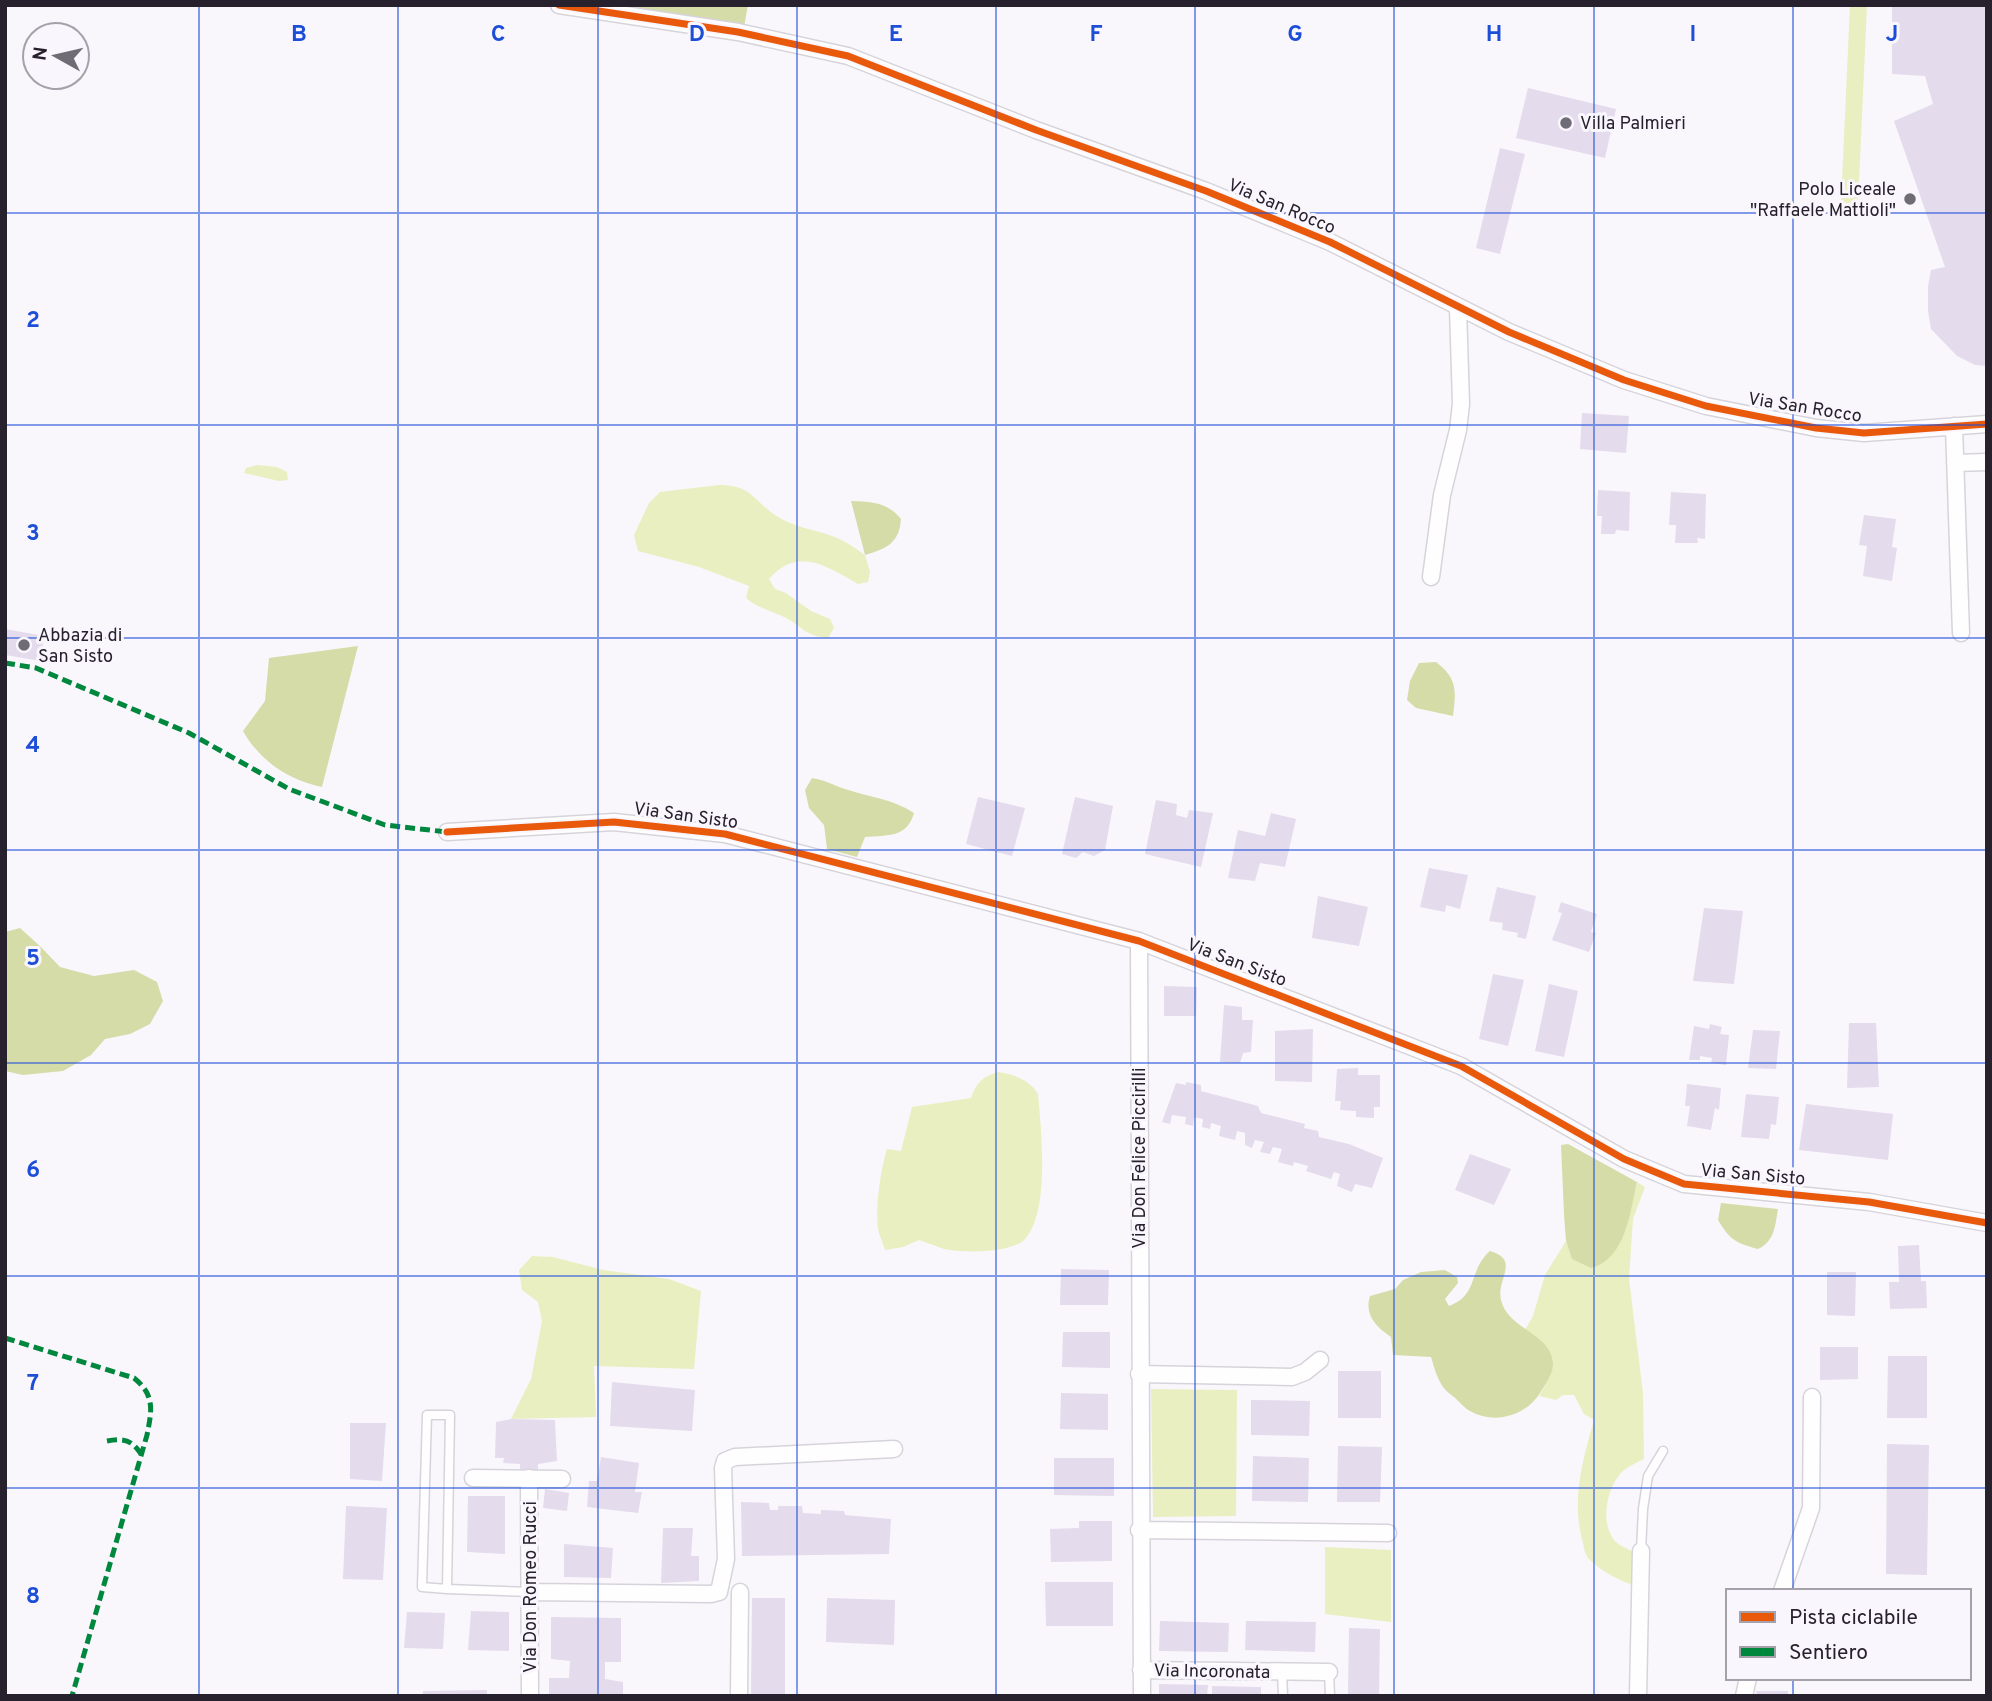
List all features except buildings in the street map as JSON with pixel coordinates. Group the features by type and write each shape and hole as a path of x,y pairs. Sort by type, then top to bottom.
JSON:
{"street":[{"name":"Via San Rocco","path":"559,5 738,32 848,56 1036,130 1206,191 1330,242 1509,332 1624,380 1706,406 1816,428 1864,433 1987,424"},
{"path":"1431,577 1442,495 1458,430 1461,404 1458,308"},
{"path":"1954,426 1961,633"},
{"path":"1955,463 1987,462"},
{"name":"Via San Sisto","path":"447,832 614,822 725,834 1139,941 1461,1066 1624,1159 1684,1184 1869,1202 1987,1223"},
{"name":"Via Don Felice Piccirilli","path":"1139,941 1139,1530 1142,1696"},
{"path":"1139,1374 1292,1377 1305,1372 1320,1360"},
{"path":"1784,1589 1811,1508 1812,1397"},
{"path":"531,1591 719,1592 726,1559 725,1461 735,1457 894,1450"},
{"path":"472,1478 562,1479"},
{"name":"Via Don Romeo Rucci","path":"529,1478 530,1696"},
{"path":"1139,1530 1388,1533"},
{"path":"1639,1696 1641,1550"},
{"path":"739,1696 740,1592"},
{"name":"Via Incoronata","path":"1141,1670 1329,1672"}],"lane":[{"path":"447,1588 450,1415 427,1415 422,1587 447,1588 531,1591"},
{"path":"1641,1550 1648,1476 1663,1451"},
{"name":"Via Incoronata","path":"1282,1672 1283,1696"},
{"name":"Via Incoronata","path":"1329,1672 1330,1696"}],"green space":[{"path":"598,5 748,5 744,27"},
{"path":"1850,5 1867,5 1858,204 1841,203"},
{"path":"257,465 277,467 287,472 288,480 279,481 244,473 246,468"},
{"path":"719,485 745,490 782,519 836,538 865,555 870,572 868,582 858,584 824,566 802,561 780,569 769,579 775,589 830,619 834,628 828,638 808,633 789,619 759,607 746,598 749,586 699,567 638,551 634,535 649,503 660,492"},
{"path":"851,501 885,506 896,513 901,519 895,539 880,550 865,555"},
{"path":"358,646 322,787 298,780 276,768 258,751 243,731 265,701 269,658"},
{"path":"1436,662 1448,674 1454,686 1453,716 1416,708 1407,700 1410,681 1419,663"},
{"path":"812,778 906,808 914,813 911,821 896,834 865,837 857,857 827,849 824,825 809,808 805,790"},
{"path":"20,928 60,967 94,976 134,970 157,982 163,1001 150,1024 130,1034 105,1039 91,1055 63,1071 23,1075 5,1071 5,932"},
{"path":"998,1072 1021,1078 1038,1094 1042,1171 1038,1212 1032,1229 1023,1241 996,1250 944,1249 919,1240 903,1247 885,1250 877,1219 883,1167 887,1149 901,1151 912,1107 971,1098 981,1081"},
{"path":"1568,1144 1637,1182 1629,1220 1619,1245 1603,1263 1591,1268 1572,1259 1566,1241 1561,1145"},
{"path":"1637,1182 1645,1187 1633,1219 1629,1279 1643,1393 1644,1459 1625,1469 1615,1481 1608,1498 1606,1517 1610,1534 1615,1541 1634,1552 1635,1586 1604,1571 1586,1555 1580,1527 1578,1497 1582,1466 1594,1420 1584,1414 1574,1395 1563,1395 1556,1400 1539,1396 1548,1380 1525,1330 1533,1316 1545,1275 1566,1241 1572,1259 1618,1247 1626,1228"},
{"path":"1721,1203 1778,1209 1768,1242 1758,1249 1730,1236 1718,1220"},
{"path":"1490,1251 1499,1255 1506,1265 1500,1292 1505,1310 1545,1345 1553,1364 1552,1372 1534,1401 1518,1412 1499,1418 1479,1415 1464,1407 1443,1387 1431,1357 1393,1355 1391,1337 1376,1325 1369,1309 1370,1296 1395,1289 1403,1280 1421,1272 1445,1270 1457,1277 1458,1283 1445,1299 1449,1306 1465,1295 1483,1258"},
{"path":"532,1256 553,1257 603,1270 669,1279 701,1291 694,1369 594,1366 596,1417 511,1419 531,1379 542,1321 538,1302 522,1290 519,1270"},
{"path":"1151,1389 1237,1390 1236,1516 1153,1517"},
{"path":"1325,1547 1391,1550 1391,1622 1325,1614"}],"marked path":[{"path":"5,663 36,668 189,733 289,789 385,825 447,832"},
{"path":"5,1338 134,1378 149,1397 150,1418 147,1435 72,1696"},
{"path":"107,1441 127,1441 141,1454"}],"cycle path":[{"path":"559,5 738,32 848,56 1036,130 1206,191 1330,242 1509,332 1624,380 1706,406 1816,428 1864,433 1987,424"},
{"path":"447,832 614,822 725,834 1139,941 1461,1066 1624,1159 1684,1184 1869,1202 1987,1223"}],"place":[{"name":"Villa Palmieri","path":"1566,123"},
{"name":"Polo Liceale \"Raffaele Mattioli\"","path":"1910,199"},
{"name":"Abbazia di San Sisto","path":"24,645"}]}
